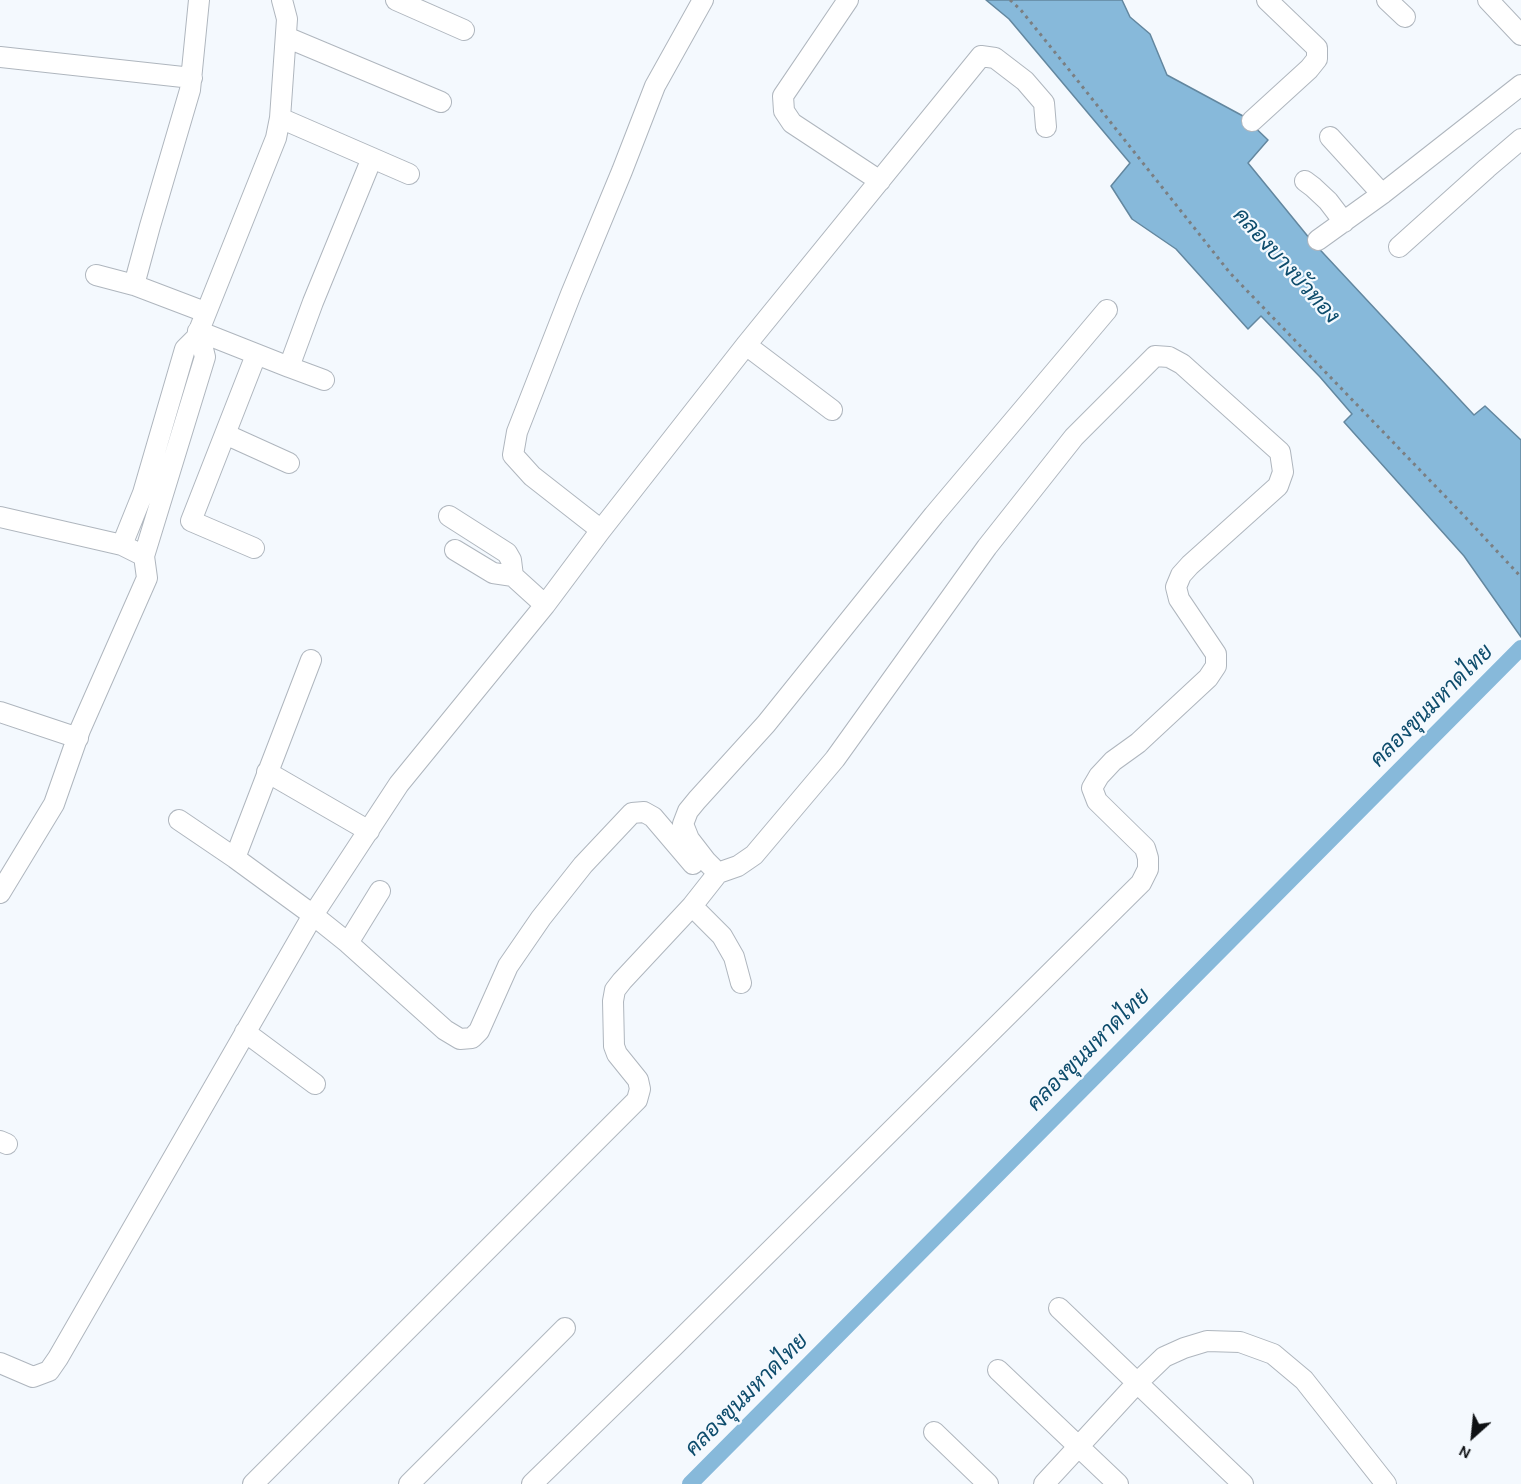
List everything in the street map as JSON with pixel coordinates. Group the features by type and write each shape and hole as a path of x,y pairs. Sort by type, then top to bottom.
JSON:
{"street":[{"path":"134,285 190,90 199,0"},
{"path":"122,545 145,485 185,349 200,327 276,138 280,118 287,19 282,0"},
{"path":"396,0 464,30"},
{"path":"601,530 532,476 513,455 517,432 655,86 703,0"},
{"path":"848,0 783,96 784,111 792,123 880,181"},
{"path":"1252,121 1317,59 1317,48 1267,0"},
{"path":"1387,0 1405,17"},
{"path":"1488,0 1521,35"},
{"path":"286,37 441,102"},
{"path":"0,1363 33,1377 49,1371 313,915 399,784 545,605 746,345 981,56 995,58 1025,81 1044,104 1046,127"},
{"path":"0,57 192,78"},
{"path":"1318,240 1382,194 1521,86"},
{"path":"280,118 409,174"},
{"path":"1330,136 1382,194"},
{"path":"1398,247 1521,140"},
{"path":"289,367 372,158"},
{"path":"1305,181 1328,201 1344,222"},
{"path":"96,275 134,285 200,327 256,355 324,380"},
{"path":"714,878 706,861 689,839 683,824 688,811 766,724 934,515 1107,310"},
{"path":"0,893 54,804 78,738 147,578 144,556 205,357 200,327"},
{"path":"746,345 832,410"},
{"path":"254,548 191,521 256,355"},
{"path":"253,1484 637,1100 640,1089 638,1080 617,1054 614,1046 613,1001 615,990 692,906 714,878 754,855 835,759 987,547 1074,437 1155,356 1169,357 1182,364 1280,452 1283,472 1278,486 1190,565 1181,575 1176,587 1179,599 1216,654 1216,666 1208,678 1138,743 1113,762 1099,776 1092,788 1097,801 1145,848 1148,869 1142,883 532,1484"},
{"path":"225,434 289,463"},
{"path":"145,485 165,489"},
{"path":"449,516 507,553 511,560 513,576"},
{"path":"0,518 122,545 144,556"},
{"path":"455,550 493,573 513,576 545,605"},
{"path":"235,858 311,660"},
{"path":"0,712 78,738"},
{"path":"267,772 369,831"},
{"path":"179,820 313,915 445,1030 459,1039 472,1038 479,1031 508,966 541,918 583,865 632,813 644,812 653,817 714,878"},
{"path":"348,944 381,891"},
{"path":"692,906 722,936 734,957 741,983"},
{"path":"245,1032 315,1084"},
{"path":"1059,1308 1243,1484"},
{"path":"409,1484 565,1328"},
{"path":"1044,1484 1164,1357 1207,1341 1240,1342 1273,1354 1304,1380 1386,1484"},
{"path":"998,1370 1118,1484"},
{"path":"934,1432 988,1484"}],"path":[{"path":"1010,0 1070,70 1230,273 1521,577"}],"water":[{"name":"คลองบางบัวทอง","path":"986,0 1122,0 1130,17 1150,34 1167,75 1243,116 1268,140 1248,163 1310,239 1474,415 1485,406 1521,440 1521,637 1464,556 1344,422 1352,414 1320,377 1261,316 1248,329 1176,249 1132,219 1111,186 1130,163 1009,19"}],"waterway":[{"name":"คลองขุนมหาดไทย","path":"690,1484 1521,648"}]}
